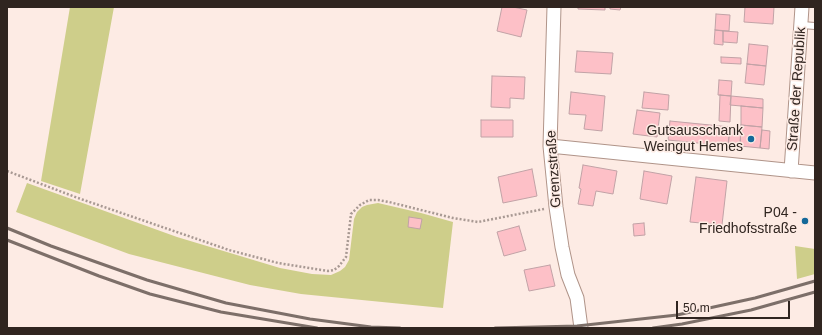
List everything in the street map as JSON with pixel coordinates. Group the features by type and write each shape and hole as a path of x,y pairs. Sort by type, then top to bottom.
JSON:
{"street":[{"name":"Grenzstraße","path":"554,7 550,146 556,207 562,247 568,275 577,298 581,328"},
{"name":"Straße der Republik","path":"791,171 802,25 802,7"},
{"path":"550,146 815,173"}],"lane":[{"path":"802,25 815,26"}],"path":[{"path":"7,172 229,250 278,263 328,271 334,270 346,257 352,214 360,205 369,200 389,202 453,218 478,222 556,207"}],"green space":[{"path":"70,7 114,7 80,194 41,181"},
{"path":"27,183 177,237 280,268 312,274 331,275 345,267 349,260 354,219 357,212 362,207 367,205 378,203 453,222 443,308 301,294 250,285 129,254 16,212"},
{"path":"795,246 815,249 815,274 797,279"}],"building":[{"path":"502,7 513,7 527,10 521,37 497,31"},
{"path":"578,7 605,7 605,10 578,9"},
{"path":"610,7 621,7 620,10 610,9"},
{"path":"745,7 774,7 773,24 744,22"},
{"path":"716,14 730,15 729,31 715,30"},
{"path":"715,30 723,31 723,45 714,44"},
{"path":"723,31 738,32 737,43 723,42"},
{"path":"749,44 768,46 766,66 747,64"},
{"path":"577,51 613,53 611,74 575,72"},
{"path":"721,57 741,58 741,64 721,63"},
{"path":"747,64 766,66 764,85 745,83"},
{"path":"492,76 525,77 524,99 510,98 510,108 491,107"},
{"path":"719,80 732,81 731,96 718,95"},
{"path":"571,92 605,96 602,131 584,129 586,115 569,114"},
{"path":"644,92 669,95 668,110 642,108"},
{"path":"720,95 731,96 730,122 719,121"},
{"path":"731,96 763,99 763,108 730,105"},
{"path":"741,106 763,108 762,127 741,125"},
{"path":"637,110 660,113 657,137 633,134"},
{"path":"481,120 513,120 513,137 481,137"},
{"path":"670,121 730,127 728,146 668,140"},
{"path":"741,125 762,127 760,148 740,146"},
{"path":"730,127 741,128 740,146 728,146"},
{"path":"762,130 770,131 769,149 760,148"},
{"path":"583,165 617,171 613,194 596,191 593,206 578,204"},
{"path":"532,169 537,196 503,203 498,177"},
{"path":"644,171 672,176 667,204 640,199"},
{"path":"696,177 727,181 722,225 690,222"},
{"path":"409,217 422,219 420,229 408,227"},
{"path":"644,223 645,235 634,236 633,224"},
{"path":"519,226 526,250 504,256 497,232"},
{"path":"550,265 555,286 529,291 524,270"}],"railway":[{"path":"7,228 51,246 147,280 226,303 310,319 371,327 400,328"},
{"path":"7,240 150,294 221,312 317,328"},
{"path":"495,328 577,326 677,315 755,298 815,281"},
{"path":"653,328 682,324 751,310 815,292"}],"place":[{"name":"Gutsausschank Weingut Hemes","path":"751,139"},
{"name":"P04 - Friedhofsstraße","path":"805,221"}]}
